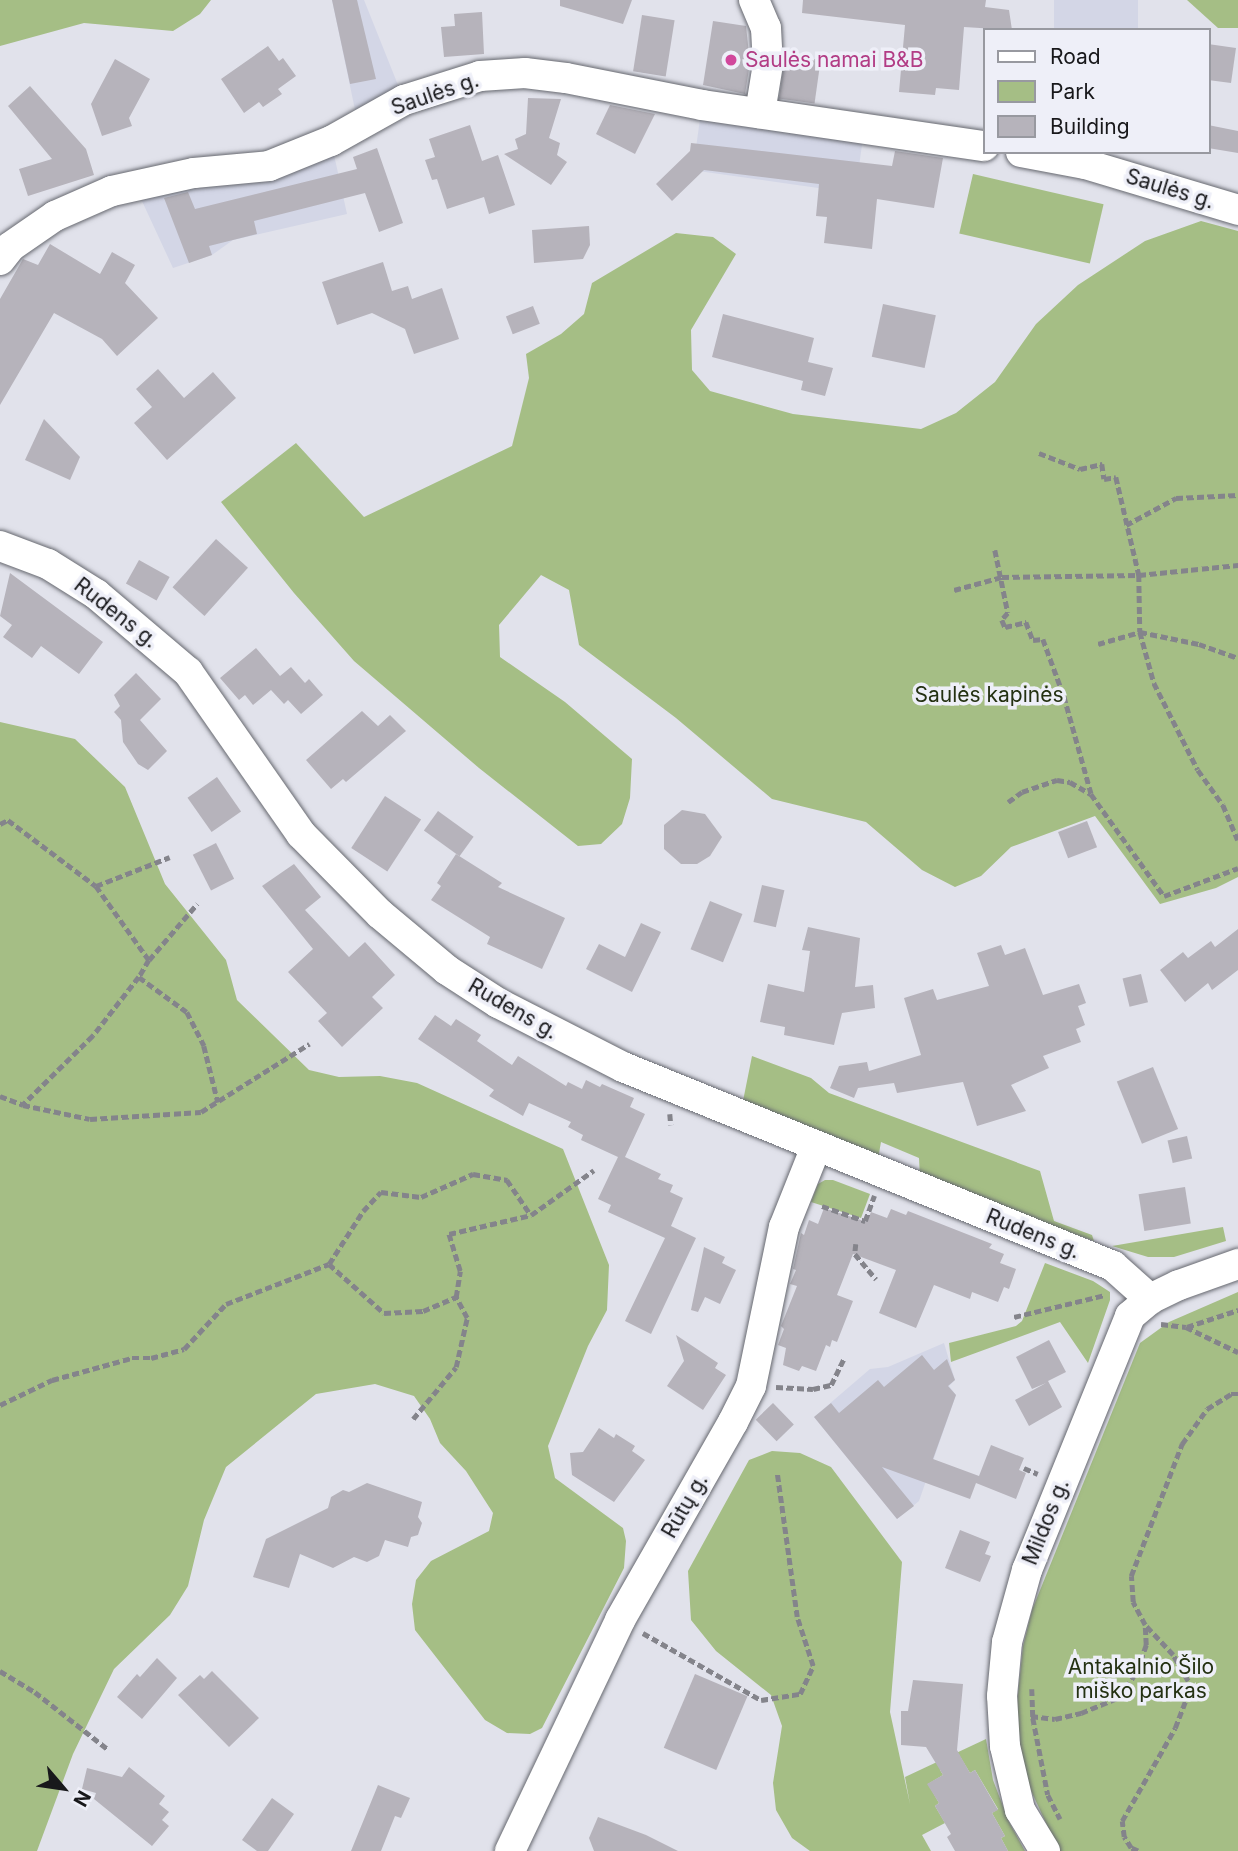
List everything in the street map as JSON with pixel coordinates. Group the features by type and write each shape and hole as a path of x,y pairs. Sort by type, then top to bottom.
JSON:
{"street":[{"path":"754,0 766,27 768,64 760,113"},
{"name":"Saulės g.","path":"0,260 10,247 55,216 113,191 194,173 269,166 331,141 404,100 481,76 525,74 760,113 982,146"},
{"name":"Saulės g.","path":"1032,154 1085,164 1238,210"},
{"name":"Rudens g.","path":"0,546 48,564 88,589 188,672 301,834 380,914 447,970 498,1003 604,1058 887,1176 1113,1266 1150,1311"},
{"name":"Rūtų g.","path":"510,1851 621,1620 733,1422 751,1385 784,1227 816,1146"},
{"name":"Mildos g.","path":"1045,1851 1020,1810 1011,1780 1002,1696 1007,1642 1027,1570 1130,1316 1150,1311 1179,1284 1238,1264"}],"path":[{"path":"1039,453 1080,469 1102,464 1104,479 1116,477 1139,575 1140,632 1154,683 1198,770 1223,805 1238,840"},
{"path":"1126,525 1176,498 1238,495"},
{"path":"995,550 1008,613 1002,620 1005,627 1026,622 1033,640 1043,639 1064,696 1091,794 1164,896 1238,868"},
{"path":"954,590 1002,577 1139,575 1238,565"},
{"path":"1098,645 1140,632 1199,644 1238,658"},
{"path":"1009,802 1022,792 1057,780 1070,782 1091,794"},
{"path":"0,824 8,820 96,886 149,960"},
{"path":"96,886 170,857"},
{"path":"23,1105 93,1037 149,960 197,904"},
{"path":"139,977 187,1012 204,1046 218,1102"},
{"path":"0,1096 23,1105 90,1119 201,1112 309,1044"},
{"path":"413,1419 456,1367 467,1318 456,1297 460,1271 449,1234 531,1215 594,1170"},
{"path":"0,1405 52,1380 132,1358 151,1358 184,1349 226,1304 329,1264 363,1211 381,1192 421,1197 473,1174 507,1180 531,1215"},
{"path":"794,1196 865,1221 877,1189 887,1176"},
{"path":"856,1244 855,1254 876,1279"},
{"path":"329,1264 384,1313 423,1311 456,1297"},
{"path":"1014,1317 1111,1294 1113,1266"},
{"path":"1186,1327 1238,1310"},
{"path":"1150,1311 1238,1352"},
{"path":"751,1385 813,1389 831,1385 843,1360"},
{"path":"1138,1851 1131,1848 1124,1837 1122,1821 1175,1728 1186,1700 1188,1681 1173,1655 1145,1625 1133,1602 1131,1576 1167,1476 1182,1444 1207,1409 1231,1394 1238,1394"},
{"path":"621,1620 761,1700 800,1694 813,1666 797,1617 777,1472"},
{"path":"1002,1696 1033,1718 1055,1719 1119,1697 1137,1671 1146,1645 1145,1625"},
{"path":"0,1671 35,1692 109,1750"},
{"path":"1032,1684 1033,1718 1048,1794 1063,1826"}],"shaded area":[{"path":"332,0 364,0 404,100 358,124"},
{"path":"1054,0 1138,0 1138,28 1054,28"},
{"path":"702,105 864,128 855,193 693,170"},
{"path":"331,141 347,214 233,240 212,255 173,268 135,186"},
{"path":"944,1343 955,1380 949,1386 956,1395 919,1501 897,1519 814,1417 870,1369 888,1367"}],"green space":[{"path":"0,0 211,0 200,14 173,31 84,23 0,46"},
{"path":"1187,0 1238,0 1238,28 1218,28"},
{"path":"973,174 1104,204 1090,264 959,233"},
{"name":"Saulės kapinės","path":"1201,221 1238,231 1238,877 1216,888 1160,904 1095,816 1011,847 981,876 955,887 922,870 866,822 772,799 676,718 579,645 569,590 541,575 499,625 500,657 565,702 632,759 630,798 622,824 601,844 578,846 479,768 354,661 294,593 221,502 296,443 364,517 512,446 529,378 526,354 561,334 584,314 592,283 676,233 713,237 736,254 691,330 692,370 710,391 793,414 921,429 956,413 995,382 1036,324 1078,285 1145,241"},
{"path":"0,722 75,739 125,787 165,884 226,960 237,1000 309,1070 339,1077 380,1076 417,1083 563,1149 609,1265 607,1310 588,1346 548,1446 555,1478 623,1528 626,1541 624,1568 542,1728 530,1734 507,1733 485,1720 415,1630 412,1604 416,1580 431,1561 489,1531 493,1513 466,1471 440,1443 430,1419 414,1396 375,1384 316,1394 226,1467 204,1520 188,1586 170,1615 114,1669 73,1754 37,1851 0,1851"},
{"path":"752,1056 811,1078 829,1093 1040,1171 1054,1221 1092,1235 1094,1241 920,1178 919,1158 881,1142 878,1159 743,1101"},
{"path":"833,1180 870,1194 861,1218 811,1202 818,1184"},
{"path":"1223,1227 1226,1241 1174,1257 1148,1257 1112,1246"},
{"path":"1045,1263 1093,1281 1110,1292 1110,1300 1088,1363 1060,1322 951,1362 949,1343 1016,1326 1022,1321"},
{"name":"Antakalnio Šilo miško parkas","path":"1238,1292 1238,1851 1059,1851 1027,1782 1021,1759 1017,1703 1023,1646 1032,1610 1140,1343 1169,1322"},
{"path":"772,1451 800,1453 831,1467 902,1562 890,1712 910,1804 905,1777 986,1739 993,1780 1009,1822 1025,1851 1008,1851 1001,1838 1005,1836 992,1813 998,1809 975,1770 970,1773 961,1758 940,1770 943,1775 928,1784 939,1803 935,1806 945,1823 922,1835 931,1851 810,1851 792,1838 776,1810 773,1783 782,1726 771,1695 716,1651 691,1620 688,1571 749,1460"}],"building":[{"path":"332,0 357,0 376,79 350,84"},
{"path":"560,0 632,0 623,24 560,6"},
{"path":"803,0 986,0 985,7 1009,10 1012,28 964,27 959,90 936,88 935,95 899,92 905,25 802,13"},
{"path":"482,12 484,54 444,57 441,27 455,26 454,14"},
{"path":"642,15 675,20 666,76 633,71"},
{"name":"Saulės namai B&B","path":"713,21 746,26 750,63 745,94 703,85"},
{"path":"1210,44 1236,48 1231,83 1210,80"},
{"path":"268,46 279,61 283,58 296,76 278,89 282,94 263,107 259,102 244,113 221,79"},
{"path":"785,55 821,60 815,104 779,99"},
{"path":"115,59 150,79 129,118 132,126 102,136 91,104"},
{"path":"30,86 86,149 94,175 28,196 19,169 52,159 8,106"},
{"path":"528,98 561,99 549,138 560,143 557,155 567,162 551,185 504,154 518,149 515,139 526,134"},
{"path":"610,105 655,114 635,154 596,134"},
{"path":"470,125 482,161 498,155 515,205 489,214 484,197 447,209 437,179 432,180 425,160 435,157 429,139"},
{"path":"1210,125 1238,131 1238,153 1210,148"},
{"path":"691,143 892,166 895,151 943,158 934,208 877,199 872,249 824,243 827,217 816,216 819,184 704,170 672,201 656,184 690,151"},
{"path":"377,148 403,223 379,232 365,193 254,221 257,234 209,246 212,255 189,263 164,198 188,192 195,209 357,169 353,157"},
{"path":"589,226 590,245 583,259 534,263 532,230"},
{"path":"50,244 100,274 112,252 135,265 125,283 158,318 117,356 102,339 54,313 0,405 0,299 23,259 38,265"},
{"path":"383,262 392,291 408,286 412,299 442,288 459,339 414,354 405,329 372,313 337,325 322,282"},
{"path":"883,304 936,315 925,368 872,357"},
{"path":"533,306 540,324 513,334 506,316"},
{"path":"723,314 814,338 808,362 833,368 825,396 801,390 803,381 712,357"},
{"path":"158,369 184,398 213,372 236,398 167,460 134,423 152,407 136,389"},
{"path":"44,419 80,457 70,480 25,460"},
{"path":"216,539 248,568 204,616 173,587"},
{"path":"139,560 170,577 157,601 126,584"},
{"path":"10,573 103,642 79,674 41,646 32,658 3,637 12,625 0,616"},
{"path":"256,648 280,676 291,667 305,683 309,679 323,695 301,714 288,700 284,704 271,690 253,705 245,695 239,700 220,678"},
{"path":"136,673 161,699 140,720 167,751 148,770 138,764 123,742 121,720 114,712 120,706 114,695"},
{"path":"362,711 378,726 390,715 406,731 346,782 343,779 331,789 306,760"},
{"path":"217,777 241,811 212,832 188,798"},
{"path":"385,796 421,819 387,871 351,848"},
{"path":"682,810 705,814 722,837 710,856 697,864 681,864 664,849 664,825"},
{"path":"438,811 474,837 459,856 424,830"},
{"path":"1087,821 1097,847 1068,858 1058,832"},
{"path":"216,843 234,879 211,890 193,855"},
{"path":"456,854 502,883 498,887 565,918 542,969 487,944 490,937 431,900 441,886 437,883"},
{"path":"294,864 321,897 305,910 349,957 365,942 395,975 372,997 383,1008 342,1047 318,1021 327,1013 288,972 313,949 262,886"},
{"path":"762,885 784,890 776,927 753,922"},
{"path":"710,901 742,914 723,962 691,949"},
{"path":"641,923 661,932 632,992 586,969 599,944 625,957"},
{"path":"808,927 860,938 855,987 873,985 875,1008 842,1013 834,1045 784,1035 785,1027 760,1022 768,984 804,992 810,951 802,950"},
{"path":"1238,929 1238,970 1212,990 1208,983 1185,1002 1160,970 1183,952 1188,958 1211,941 1215,947"},
{"path":"1001,945 1005,955 1025,948 1043,995 1079,984 1086,1003 1078,1006 1085,1025 1076,1029 1081,1042 1043,1056 1049,1068 1011,1085 1026,1111 977,1126 963,1082 897,1093 894,1083 858,1088 854,1098 830,1088 839,1066 867,1062 869,1071 921,1055 904,998 933,989 937,1000 989,986 977,953"},
{"path":"1141,974 1148,1002 1130,1007 1123,979"},
{"path":"435,1015 451,1026 456,1019 481,1035 477,1041 512,1065 518,1056 566,1086 568,1082 582,1089 586,1080 600,1087 602,1084 634,1098 630,1107 645,1114 625,1157 661,1174 658,1179 673,1185 670,1192 683,1198 671,1226 696,1238 651,1334 625,1321 665,1238 608,1212 611,1205 598,1199 618,1157 581,1140 583,1135 568,1127 571,1122 529,1103 523,1116 489,1096 494,1090 418,1039"},
{"path":"1153,1067 1178,1129 1142,1144 1117,1082"},
{"path":"1187,1136 1192,1158 1173,1163 1168,1140"},
{"path":"1185,1187 1191,1224 1144,1231 1139,1194"},
{"path":"824,1208 867,1222 871,1212 887,1218 891,1209 906,1215 908,1211 992,1244 989,1248 1004,1254 1000,1263 1016,1269 1009,1289 1004,1287 998,1302 972,1292 970,1299 934,1285 916,1328 879,1313 896,1270 853,1254 837,1295 853,1301 837,1342 832,1340 830,1347 826,1345 816,1371 802,1366 799,1371 783,1365 786,1348 778,1345 784,1329 781,1326 797,1286 790,1284 796,1270 793,1269 801,1233 804,1235 809,1220 818,1224"},
{"path":"704,1247 725,1257 722,1263 736,1270 720,1304 705,1297 698,1312 691,1310"},
{"path":"676,1335 718,1363 715,1368 726,1375 703,1410 667,1386 684,1361"},
{"path":"1049,1340 1066,1372 1048,1381 1062,1407 1029,1426 1015,1400 1046,1383 1032,1389 1016,1357"},
{"path":"922,1355 934,1370 947,1359 955,1380 948,1386 956,1395 933,1459 979,1476 991,1445 1024,1458 1019,1470 1026,1473 1016,1499 976,1483 970,1499 882,1467 914,1506 897,1519 814,1417 831,1403 839,1413 878,1380 884,1387"},
{"path":"773,1403 794,1425 777,1441 756,1420"},
{"path":"599,1428 614,1438 616,1434 635,1446 632,1451 645,1460 614,1502 572,1475 570,1453 583,1452"},
{"path":"367,1483 422,1502 418,1517 422,1523 418,1535 411,1537 408,1547 385,1540 379,1556 367,1562 354,1557 333,1568 300,1554 289,1588 253,1577 266,1539 328,1508 331,1497 343,1490 349,1492"},
{"path":"960,1530 990,1542 985,1554 991,1556 980,1582 945,1568"},
{"path":"157,1658 177,1678 142,1719 117,1697 137,1674 140,1677"},
{"path":"212,1671 259,1718 229,1747 178,1695 200,1675 204,1679"},
{"path":"695,1674 747,1696 716,1770 664,1748"},
{"path":"913,1680 963,1684 957,1750 970,1773 975,1770 998,1810 992,1813 1005,1836 1001,1838 1008,1851 955,1851 947,1837 951,1834 935,1806 939,1803 927,1784 943,1775 926,1747 901,1745 901,1711 908,1711"},
{"path":"129,1767 165,1796 159,1804 169,1812 162,1820 169,1826 152,1846 94,1799 96,1793 82,1789 87,1768 122,1777"},
{"path":"378,1785 410,1798 401,1818 395,1816 381,1851 351,1851"},
{"path":"272,1798 294,1814 268,1851 257,1851 242,1840"},
{"path":"598,1817 646,1835 678,1851 594,1851 589,1838"}],"place":[{"name":"Saulės namai B&B","path":"731,60"}]}
